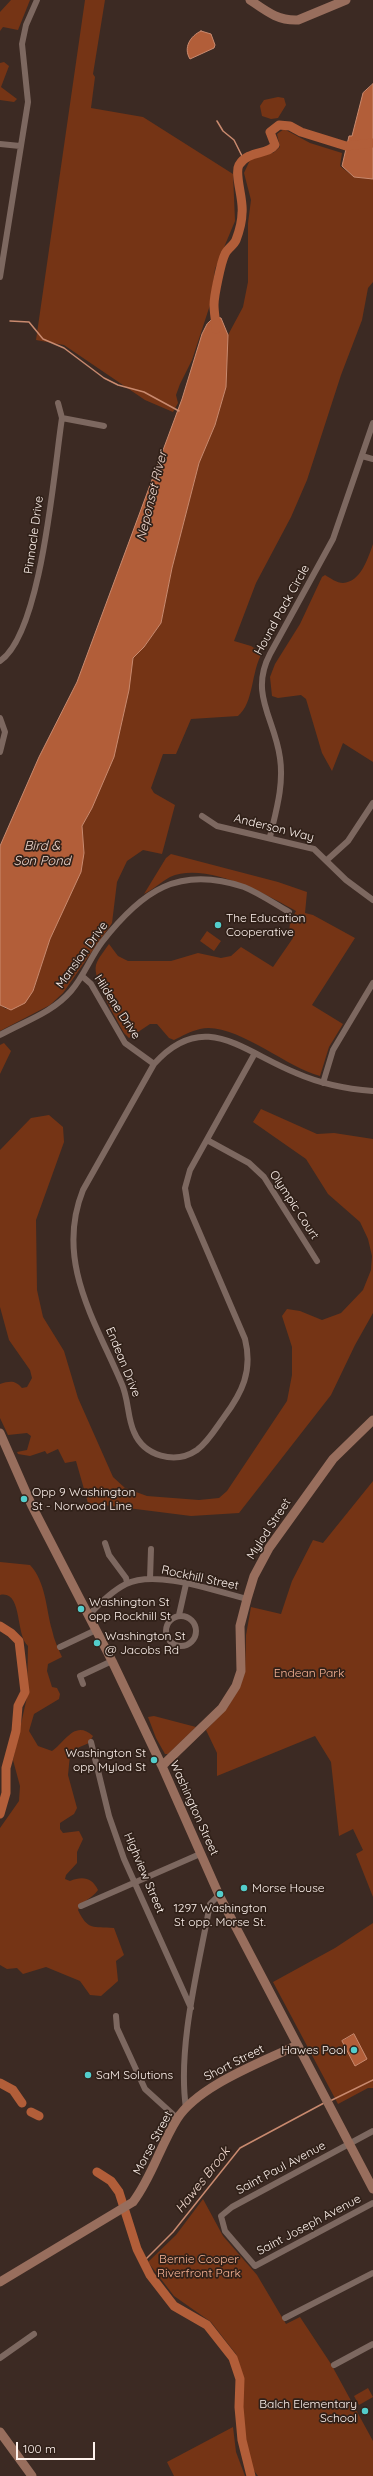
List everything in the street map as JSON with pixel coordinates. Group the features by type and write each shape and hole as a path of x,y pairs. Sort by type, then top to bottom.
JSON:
{"street":[{"path":"0,277 1,259 28,102 22,44 26,26 37,0"},
{"path":"250,0 281,20 298,20 346,0"},
{"path":"0,144 20,146"},
{"name":"Pinnacle Drive","path":"0,661 8,655 16,642 39,579 62,418 58,403"},
{"path":"62,418 104,426"},
{"name":"Hound Pack Circle","path":"270,837 280,793 281,769 278,746 262,698 263,672 270,654 333,538 373,423"},
{"path":"362,456 373,459"},
{"path":"0,718 6,732 0,752"},
{"path":"327,860 348,841 373,803"},
{"name":"Anderson Way","path":"202,816 217,826 311,847 327,860 346,880 373,900"},
{"name":"Mansion Drive","path":"0,1035 51,1009 71,991 102,943 131,910 166,886 181,880 198,878 245,888 289,912"},
{"name":"Hildene Drive","path":"82,976 91,984 126,1043 154,1064"},
{"path":"323,1083 333,1050 373,983"},
{"name":"Endean Drive","path":"255,1053 188,1174 186,1197 243,1332 248,1353 248,1368 240,1395 203,1444 185,1456 168,1457 148,1450 134,1434 126,1395 79,1284 72,1249 73,1225 84,1190 154,1064 172,1047 190,1039 202,1036 228,1039 286,1069 323,1083 373,1092"},
{"name":"Olympic Court","path":"207,1140 243,1159 259,1172 273,1189 318,1261"},
{"name":"Mylod Street","path":"162,1766 222,1708 236,1686 241,1671 240,1626 247,1598 254,1576 274,1540 333,1459 373,1420"},
{"name":"Washington Street","path":"0,1433 32,1506 112,1660 162,1766 219,1895 373,2189"},
{"path":"105,1543 109,1555 126,1578 127,1583"},
{"path":"150,1579 151,1549"},
{"name":"Rockhill Street","path":"89,1615 114,1591 127,1583 150,1579 172,1580 247,1598"},
{"path":"179,1615 192,1620 197,1628 195,1638 184,1646 173,1644 167,1636 166,1630 169,1621 179,1615 186,1584"},
{"path":"60,1647 96,1630"},
{"path":"83,1684 80,1676 112,1660"},
{"name":"Highview Street","path":"91,1742 112,1826 191,2008"},
{"path":"81,1906 200,1854"},
{"name":"Morse Street","path":"0,2282 129,2206 143,2187 178,2119 186,2108 184,2054 191,2008 210,1904 219,1895"},
{"path":"116,2016 117,2028 146,2089 178,2119"},
{"name":"Short Street","path":"186,2108 202,2094 297,2045"},
{"name":"Saint Paul Avenue","path":"255,2266 226,2231 221,2216 373,2131"},
{"name":"Saint Joseph Avenue","path":"255,2266 373,2203"},
{"path":"285,2318 373,2273"},
{"path":"0,2358 34,2334"},
{"path":"334,2365 373,2344"},
{"path":"0,2432 32,2476"}],"green space":[{"path":"11,0 30,0 18,30 3,27 0,31 0,12"},
{"path":"85,0 105,0 93,74 95,77 91,108 143,117 233,174 235,221 215,269 210,305 192,360 176,395 178,403 173,412 145,400 64,345 36,340"},
{"path":"4,62 9,66 1,87 17,99 14,102 0,100 0,63"},
{"path":"278,97 284,98 286,105 278,118 271,119 262,116 260,106 264,100"},
{"path":"284,129 310,143 342,153 340,166 354,177 373,179 373,282 368,288 362,320 341,375 307,480 291,517 256,583 234,641 251,646 262,653 258,661 250,695 243,710 238,716 191,719 176,754 163,754 151,788 154,793 175,805 162,854 143,850 127,861 117,882 112,923 63,993 50,1005 0,1031 0,1005 6,1009 33,991 50,939 84,853 82,826 92,808 120,731 133,658 144,647 161,623 172,568 199,463 215,425 226,387 228,335 243,307 248,282 248,223 251,200 244,173 250,160 263,154 273,153 280,147 277,134"},
{"path":"373,544 373,762 343,743 332,771 322,753 306,699 301,695 278,698 272,696 270,677 275,664 300,624 322,577 325,575 341,583 349,582 359,574 363,568"},
{"path":"171,854 278,882 307,892 305,913 313,915 355,938 312,1005 343,1024 329,1047 320,1076 291,1064 244,1038 213,1028 200,1029 174,1040 169,1038 157,1024 150,1024 129,1038 124,1033 101,989 96,971 97,962 109,944 118,956 128,961 171,961 198,953 221,958 231,956 241,947 273,967 293,938 289,934 290,922 296,911 269,896 217,876 200,873 184,873 170,877 144,894 166,858"},
{"path":"207,931 221,941 214,951 200,941"},
{"path":"4,1043 11,1051 0,1074 0,1045"},
{"path":"261,1109 317,1134 334,1133 373,1139 373,1313 355,1345 331,1395 239,1513 191,1516 88,1503 76,1461 65,1463 58,1449 47,1454 45,1451 30,1456 18,1454 17,1452 27,1450 31,1436 27,1433 8,1435 0,1418 0,1384 12,1382 22,1388 27,1387 32,1378 30,1370 9,1340 0,1307 0,1150 31,1118 49,1115 63,1127 64,1142 36,1220 37,1290 43,1317 64,1351 78,1398 113,1477 125,1488 147,1496 199,1500 219,1498 227,1491 287,1401 292,1375 292,1347 282,1316 287,1309 300,1311 322,1320 341,1313 363,1290 371,1270 372,1256 368,1239 360,1222 328,1194 306,1159 253,1122"},
{"name":"Endean Park","path":"373,1481 373,1897 356,1854 363,1850 353,1829 339,1836 331,1762 315,1736 217,1776 217,1753 206,1730 228,1707 240,1686 245,1672 246,1635 251,1607 281,1614 292,1581 313,1540 323,1543"},
{"path":"0,1562 30,1565 35,1572 45,1596 53,1634 62,1657 48,1664 47,1671 52,1687 57,1688 60,1694 59,1699 34,1714 29,1731 38,1746 52,1751 76,1731 87,1731 93,1736 89,1743 75,1749 70,1755 68,1775 77,1808 74,1814 60,1823 60,1829 63,1833 79,1831 83,1839 77,1852 77,1863 66,1875 65,1879 70,1881 79,1878 90,1880 98,1890 93,1896 82,1904 78,1910 85,1921 92,1926 114,1928 124,1955 116,1961 118,1981 101,1996 90,1995 80,1981 46,1967 23,1974 17,1968 7,1969 0,1965 0,1828 19,1801 20,1786 13,1760 27,1697 28,1646 21,1633 16,1606 12,1599 7,1595 0,1595"},
{"path":"154,1716 196,1727 168,1754 165,1754 156,1738 148,1717"},
{"path":"373,1923 373,2088 368,2088 338,2104 273,1982 335,1948"},
{"name":"Bernie Cooper Riverfront Park","path":"203,2199 223,2236 257,2275 286,2324 300,2317 331,2364 373,2441 373,2476 258,2476 249,2464 242,2414 243,2376 236,2354 211,2322 174,2296 148,2262 176,2235"},
{"path":"368,2388 373,2397 359,2405 354,2396"},
{"path":"233,2427 236,2452 245,2476 174,2476 167,2462"}],"water":[{"path":"201,31 211,34 215,45 214,48 190,59 187,51 189,43 197,33"},
{"path":"373,84 373,179 354,177 342,166 349,136 352,136 363,93"},
{"name":"Bird & Son Pond","path":"215,317 221,318 228,335 226,387 215,425 199,463 172,568 161,623 144,647 133,658 129,690 114,757 92,808 82,826 84,853 81,872 50,939 33,991 25,1003 11,1010 0,1005 0,846 39,757 77,682 182,399 202,334 207,324"},
{"name":"Hawes Pool","path":"354,2034 367,2059 355,2066 342,2041"}],"waterway":[{"path":"217,121 223,131 234,140 244,160"},
{"name":"Neponset River","path":"216,329 214,305 220,271 223,258 227,250 236,240 241,219 242,201 238,169 243,160 247,157 272,148 275,145 270,132 279,125 290,126 301,132 346,146 373,143"},
{"path":"10,321 29,322 43,339 64,348 104,378 118,385 144,392 179,411"},
{"name":"Neponset River","path":"0,1626 11,1633 19,1641 25,1692 18,1706 16,1731 6,1768 6,1793 0,1814"},
{"name":"Hawes Brook","path":"330,2101 373,2080"},
{"name":"Neponset River","path":"0,2083 13,2090 22,2103"},
{"name":"Hawes Brook","path":"143,2262 173,2232 240,2148 324,2103"},
{"name":"Neponset River","path":"31,2112 39,2116"},
{"name":"Neponset River","path":"97,2172 111,2181 119,2192 137,2249 150,2275 174,2306 207,2325 233,2358 240,2379 239,2407 242,2440 251,2476"}],"place":[{"name":"The Education Cooperative","path":"218,925"},
{"name":"Opp 9 Washington St - Norwood Line","path":"24,1499"},
{"name":"Washington St opp Rockhill St","path":"81,1609"},
{"name":"Washington St @ Jacobs Rd","path":"97,1643"},
{"name":"Washington St opp Mylod St","path":"154,1760"},
{"name":"Morse House","path":"244,1888"},
{"name":"1297 Washington St opp. Morse St.","path":"220,1894"},
{"name":"Hawes Pool","path":"354,2050"},
{"name":"SaM Solutions","path":"88,2075"},
{"name":"Balch Elementary School","path":"365,2411"}]}
